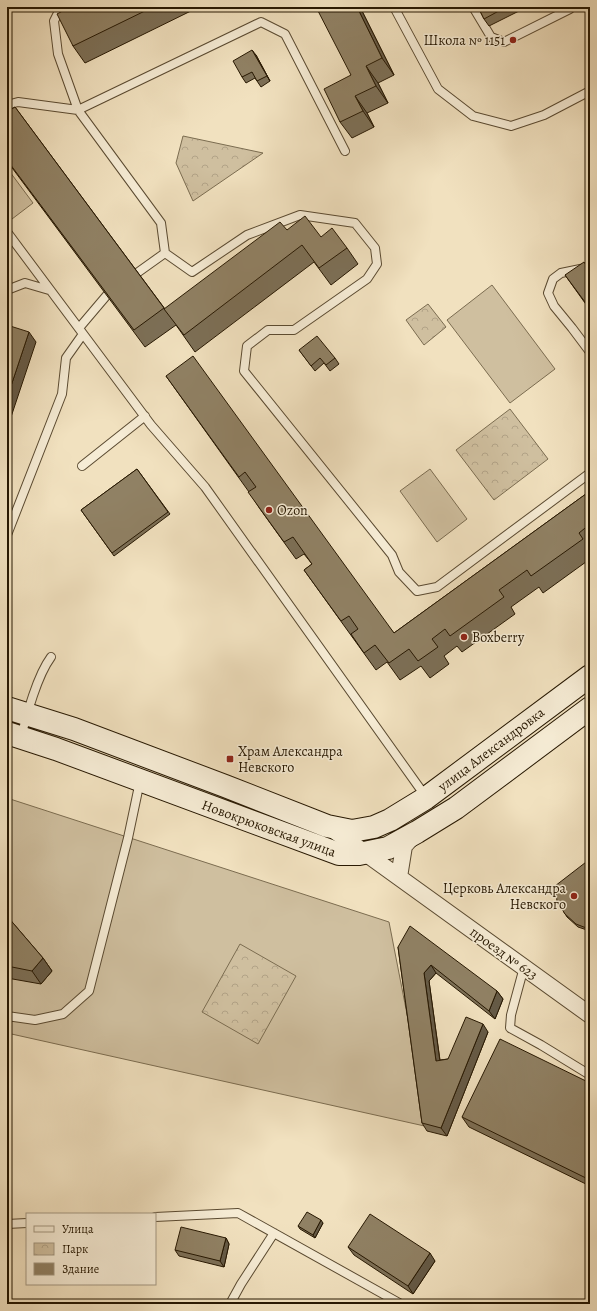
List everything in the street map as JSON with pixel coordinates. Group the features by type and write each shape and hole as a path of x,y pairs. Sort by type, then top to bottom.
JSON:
{"main road":[{"name":"улица Александровка","path":"390,820 426,798 590,676"},
{"name":"улица Александровка","path":"555,734 590,708"},
{"name":"Новокрюковская улица","path":"17,711 74,729 327,826 352,832 374,827 390,820"},
{"name":"Новокрюковская улица","path":"14,735 56,749 339,854 359,854 388,848 417,832 456,808 555,734"}],"street":[{"path":"390,820 384,836 390,859 399,877"},
{"path":"327,826 399,877"},
{"path":"399,877 404,846 417,832"},
{"path":"339,854 399,877"},
{"name":"проезд № 623","path":"399,877 590,1015"}],"lane":[{"path":"61,7 54,21 58,54 78,110 162,223 165,253 192,272 247,235 300,215 355,223 375,248 376,264 367,279 294,330 268,330 247,346 244,371 392,555 399,572 416,591 437,588 590,474"},
{"path":"394,7 438,89 473,116 511,126 544,115 590,91"},
{"path":"473,7 491,37 504,42 570,9 571,7"},
{"path":"7,105 18,102 78,110 261,22 285,34 345,151"},
{"path":"7,232 151,425 205,487 426,798"},
{"path":"137,272 165,253"},
{"path":"590,267 561,273 553,279 548,293 554,306 590,352"},
{"path":"7,290 25,283 49,290"},
{"path":"7,535 62,394 66,358 81,331 107,295"},
{"path":"82,466 145,416"},
{"path":"14,735 17,711 40,678 51,657"},
{"path":"7,1016 35,1020 63,1014 89,991 128,838 140,780"},
{"path":"524,967 510,1015 510,1028 590,1075"},
{"path":"156,1217 238,1214 401,1304"},
{"path":"7,1224 26,1223"},
{"path":"230,1304 274,1233"}],"green space":[{"path":"183,136 263,153 193,201 176,163"},
{"path":"10,172 33,203 12,219 7,212 7,175"},
{"path":"492,285 555,369 510,403 447,320"},
{"path":"428,304 446,327 424,345 406,320"},
{"path":"510,409 548,459 494,500 456,450"},
{"path":"430,469 467,519 437,542 400,491"},
{"path":"7,798 389,922 429,1127 7,1033"},
{"path":"240,944 296,976 258,1044 202,1012"}],"building":[{"path":"70,7 153,7 73,46 57,14"},
{"path":"316,7 357,7 382,58 366,66 376,86 355,96 363,111 340,122 324,89 351,75"},
{"path":"478,7 506,7 484,19"},
{"path":"252,50 267,76 257,81 252,72 242,77 233,61"},
{"path":"15,107 164,308 134,330 7,160 7,112"},
{"path":"305,216 321,237 332,228 347,248 319,268 302,245 184,335 164,309 280,222 287,230"},
{"path":"584,262 590,271 590,299 585,302 565,275"},
{"path":"7,325 29,332 7,398"},
{"path":"317,336 335,358 326,365 320,358 311,366 299,350"},
{"path":"193,356 394,633 590,491 590,524 579,533 583,539 531,576 527,570 499,590 504,597 450,636 445,629 432,639 438,647 418,661 409,649 389,663 375,645 364,653 351,634 358,629 349,616 341,621 304,570 312,564 293,537 284,542 248,492 256,487 245,472 239,477 166,376"},
{"path":"137,469 168,512 112,553 81,510"},
{"name":"Церковь Александра Невского","path":"590,859 589,929 576,924 565,914 557,901 555,886"},
{"path":"7,916 43,958 32,971 7,966"},
{"path":"410,926 497,991 489,1011 431,965 424,973 436,1061 448,1059 466,1017 483,1024 441,1128 422,1123 398,947"},
{"path":"500,1039 590,1083 590,1093 588,1096 590,1097 590,1180 462,1117"},
{"path":"307,1212 321,1220 313,1235 298,1226"},
{"path":"370,1214 430,1253 408,1286 348,1247"},
{"path":"181,1227 226,1238 220,1261 175,1250"}],"place":[{"name":"Школа № 1151","path":"513,40"},
{"name":"Ozon","path":"269,510"},
{"name":"Boxberry","path":"464,637"},
{"name":"Храм Александра Невского","path":"230,759"},
{"name":"Церковь Александра Невского","path":"574,896"}]}
